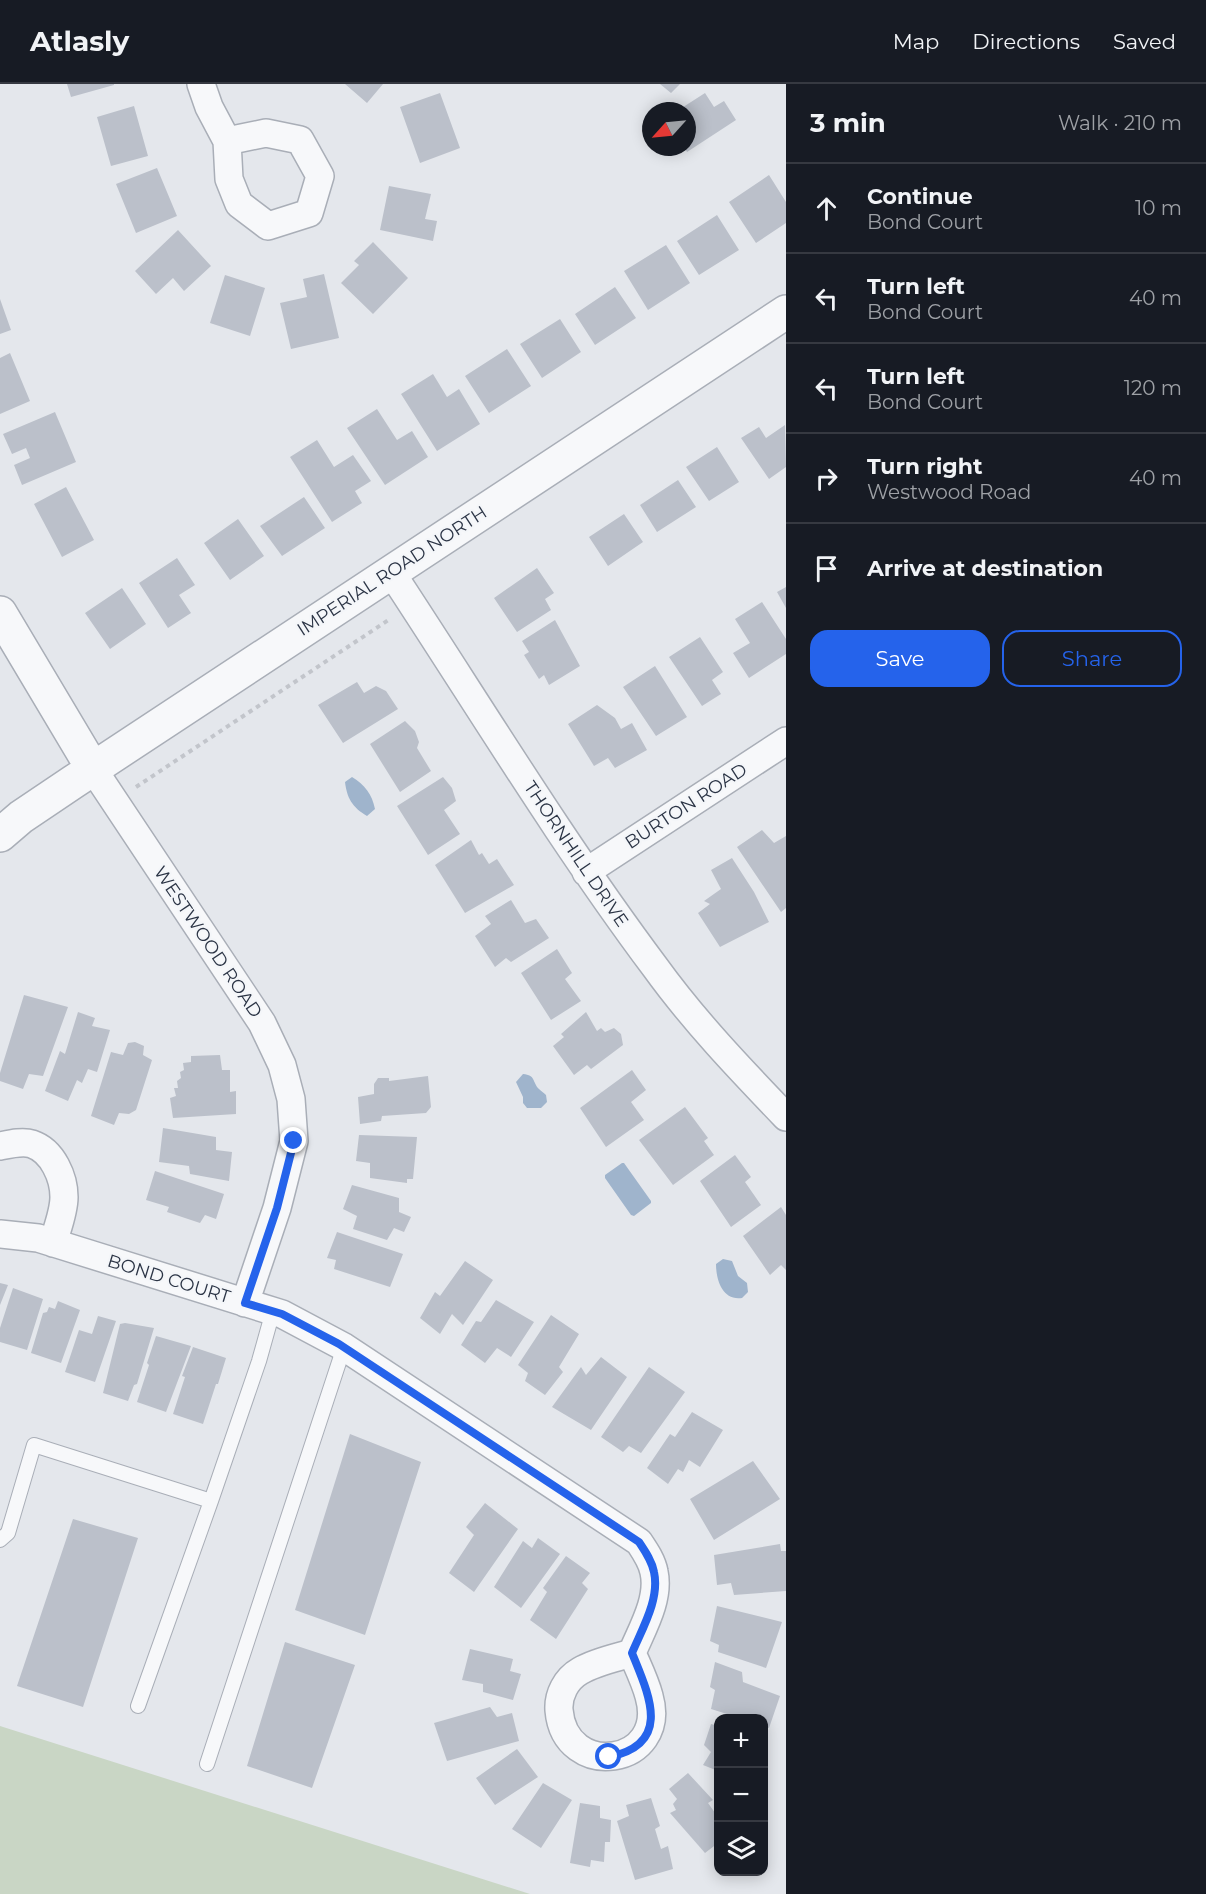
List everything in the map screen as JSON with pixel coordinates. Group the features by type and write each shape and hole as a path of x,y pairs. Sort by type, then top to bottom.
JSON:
{"street":[{"path":"201,84 209,107 226,141"},
{"name":"IMPERIAL ROAD NORTH","path":"0,835 93,769 786,312"},
{"name":"THORNHILL DRIVE","path":"391,572 586,872 656,969 697,1020 786,1117"},
{"name":"WESTWOOD ROAD","path":"0,613 93,769 262,1023 282,1065 291,1099 294,1141 277,1208 245,1303"},
{"name":"BURTON ROAD","path":"586,872 786,741"},
{"path":"0,1146 13,1143 33,1144 58,1167 63,1183 64,1199 53,1243"},
{"name":"BOND COURT","path":"0,1234 38,1238 282,1314 344,1347 639,1542 654,1572 654,1582 652,1604 632,1653"}],"lane":[{"path":"138,1706 211,1501 273,1311"},
{"path":"207,1764 344,1347"},
{"path":"0,1540 8,1533 34,1445 211,1501"}],"path":[{"path":"114,801 413,604"}],"green space":[{"path":"0,1726 530,1894 0,1894"}],"water":[{"path":"352,777 361,783 372,799 375,809 367,816 354,806 347,793 345,782"},
{"path":"523,1074 532,1077 546,1095 547,1102 541,1108 527,1108 523,1103 523,1097 516,1082"},
{"path":"622,1163 651,1201 634,1216 605,1178 605,1175"},
{"path":"723,1259 732,1261 738,1276 747,1283 748,1292 742,1298 735,1298 725,1293 719,1282 716,1264"}],"building":[{"path":"67,84 114,84 114,85 71,97"},
{"path":"345,84 383,84 367,103"},
{"path":"660,84 680,84 671,93"},
{"path":"440,93 460,148 420,163 400,107"},
{"path":"705,93 714,107 724,101 736,120 696,146 696,102 691,102"},
{"path":"134,106 148,156 111,166 97,117"},
{"path":"157,168 177,216 136,233 116,184"},
{"path":"769,175 786,202 786,223 756,243 729,202"},
{"path":"389,186 431,194 425,219 437,221 433,241 380,230"},
{"path":"717,215 739,250 699,275 677,241"},
{"path":"178,230 211,266 184,291 173,278 156,294 135,271"},
{"path":"373,242 408,278 373,314 341,283 359,265 354,261"},
{"path":"666,245 690,283 648,310 624,271"},
{"path":"324,274 339,338 291,349 280,303 307,297 303,279"},
{"path":"225,275 265,288 250,336 210,323"},
{"path":"615,287 636,318 595,345 575,314"},
{"path":"0,299 11,330 0,334"},
{"path":"560,319 581,352 542,378 520,344"},
{"path":"507,349 531,386 489,413 465,376"},
{"path":"10,353 30,401 0,414 0,358"},
{"path":"433,374 447,397 459,389 480,424 437,451 401,394"},
{"path":"377,409 397,440 412,431 428,457 385,485 347,428"},
{"path":"55,412 76,462 22,485 14,465 30,458 26,448 12,454 3,434"},
{"path":"785,425 786,467 769,479 741,438 759,427 766,438"},
{"path":"317,440 334,467 353,455 371,481 355,491 362,503 332,522 290,457"},
{"path":"717,447 739,482 709,501 686,467"},
{"path":"678,480 696,507 657,532 640,505"},
{"path":"66,487 94,540 62,557 34,504"},
{"path":"304,497 325,528 282,556 260,526"},
{"path":"624,514 643,542 608,566 589,537"},
{"path":"238,519 264,556 230,580 204,543"},
{"path":"177,558 195,585 179,595 191,613 168,628 139,583"},
{"path":"537,568 554,593 545,599 551,610 517,632 494,598"},
{"path":"786,587 786,608 777,592"},
{"path":"122,588 146,624 110,649 85,613"},
{"path":"762,602 786,639 786,654 749,678 733,653 750,643 735,619"},
{"path":"555,620 580,666 549,685 544,675 539,679 524,655 529,652 522,641"},
{"path":"700,637 723,672 712,680 721,694 702,706 669,657"},
{"path":"655,666 687,717 656,736 623,687"},
{"path":"357,682 364,693 376,686 386,691 398,709 343,743 318,705"},
{"path":"597,705 615,718 621,729 632,723 647,750 615,768 608,758 594,766 568,724"},
{"path":"405,721 415,731 419,742 417,748 431,771 400,792 370,744"},
{"path":"443,777 452,788 456,801 444,810 460,834 428,855 397,806"},
{"path":"762,830 774,843 786,836 786,908 781,912 737,847"},
{"path":"471,840 479,855 482,853 489,864 497,859 514,885 465,913 435,865"},
{"path":"732,858 754,892 769,922 720,947 698,913 710,904 704,901 721,889 711,870"},
{"path":"511,900 525,923 536,919 549,938 511,962 506,958 495,967 475,936 491,924 485,916"},
{"path":"557,949 572,973 565,979 581,1001 551,1020 521,973"},
{"path":"24,995 68,1007 43,1076 29,1074 23,1089 0,1081 0,1073"},
{"path":"78,1012 95,1018 92,1026 110,1030 97,1072 88,1069 82,1083 77,1080 68,1101 45,1091 60,1051 65,1054"},
{"path":"586,1012 597,1031 601,1028 605,1032 614,1028 621,1034 623,1045 591,1069 587,1065 574,1075 553,1046 564,1037 561,1034"},
{"path":"135,1042 144,1046 143,1055 152,1060 136,1110 129,1114 119,1113 114,1125 91,1116 111,1052 123,1055 128,1043"},
{"path":"220,1055 222,1070 230,1070 230,1092 236,1091 236,1114 173,1118 170,1098 176,1096 174,1088 178,1088 177,1081 181,1078 180,1072 184,1070 183,1063 191,1062 191,1056"},
{"path":"632,1070 646,1090 631,1102 644,1120 606,1147 580,1108"},
{"path":"428,1076 431,1107 426,1113 382,1116 381,1121 360,1124 358,1097 374,1094 374,1084 378,1078 389,1078 389,1081"},
{"path":"685,1107 708,1138 704,1141 714,1155 673,1185 639,1140"},
{"path":"163,1128 216,1137 216,1150 232,1152 229,1181 190,1174 189,1166 159,1162"},
{"path":"359,1135 417,1137 413,1179 407,1179 407,1183 370,1178 370,1163 356,1161"},
{"path":"735,1155 751,1177 745,1182 761,1205 731,1227 700,1181"},
{"path":"155,1171 224,1194 216,1219 205,1215 200,1223 167,1212 169,1207 146,1200"},
{"path":"352,1185 399,1198 399,1212 411,1217 404,1232 394,1228 387,1240 353,1229 357,1216 343,1209"},
{"path":"781,1207 786,1215 786,1270 781,1265 770,1275 743,1236"},
{"path":"337,1232 403,1254 390,1287 334,1269 336,1260 327,1258"},
{"path":"465,1261 493,1280 463,1325 452,1314 440,1334 420,1318 435,1292 440,1296"},
{"path":"0,1283 8,1285 0,1305"},
{"path":"13,1288 43,1299 27,1350 0,1342 0,1328"},
{"path":"496,1300 534,1322 511,1357 497,1348 485,1363 461,1345 476,1321 481,1322"},
{"path":"58,1301 80,1310 61,1363 31,1353 43,1313 47,1312 49,1307 55,1309"},
{"path":"551,1315 579,1334 559,1367 563,1372 545,1395 525,1381 528,1373 518,1365"},
{"path":"98,1316 116,1321 95,1382 65,1372 79,1330 92,1334"},
{"path":"120,1324 154,1328 137,1384 134,1385 128,1401 103,1393"},
{"path":"156,1336 191,1346 166,1412 137,1402"},
{"path":"193,1347 226,1358 203,1424 173,1414 185,1377 182,1376"},
{"path":"601,1357 627,1377 591,1430 552,1407 581,1367 586,1375"},
{"path":"649,1367 685,1392 641,1453 629,1446 623,1452 601,1437"},
{"path":"692,1412 723,1430 700,1467 689,1460 683,1472 678,1469 668,1484 647,1468 670,1434 675,1437"},
{"path":"350,1434 421,1462 365,1635 295,1610"},
{"path":"753,1461 780,1499 714,1540 690,1499"},
{"path":"485,1503 518,1529 474,1592 449,1573 474,1535 466,1527"},
{"path":"73,1519 138,1538 83,1707 17,1686"},
{"path":"538,1538 560,1554 521,1608 494,1587 523,1541 532,1548"},
{"path":"780,1544 781,1551 786,1551 786,1591 734,1595 731,1583 717,1585 714,1555"},
{"path":"566,1556 590,1573 582,1583 588,1589 556,1639 530,1620 547,1592 543,1588"},
{"path":"717,1606 782,1622 766,1668 718,1652 719,1645 710,1641"},
{"path":"285,1642 355,1665 312,1788 247,1766"},
{"path":"470,1649 513,1659 510,1671 521,1674 513,1700 483,1692 483,1684 462,1680"},
{"path":"715,1662 742,1672 743,1682 780,1696 769,1728 768,1714 727,1714 711,1709 715,1690 710,1687"},
{"path":"490,1707 497,1717 512,1713 519,1741 447,1761 434,1723"},
{"path":"711,1724 714,1725 714,1769 703,1765 711,1752 704,1745"},
{"path":"517,1749 538,1777 495,1805 476,1778"},
{"path":"688,1773 713,1800 708,1803 714,1811 714,1846 705,1853 670,1813 676,1810 673,1804 677,1799 669,1789"},
{"path":"543,1783 572,1800 541,1848 512,1829"},
{"path":"651,1798 660,1826 655,1829 661,1849 668,1846 673,1869 635,1880 617,1821 629,1816 626,1805"},
{"path":"580,1803 600,1806 600,1818 611,1820 610,1842 605,1842 604,1862 591,1860 590,1867 570,1863"}],"route":[{"path":"294,1141 277,1208 245,1303 282,1314 344,1347 639,1542 648,1556 654,1572 652,1604 632,1653 649,1697 650,1726 638,1747 609,1757"}]}
